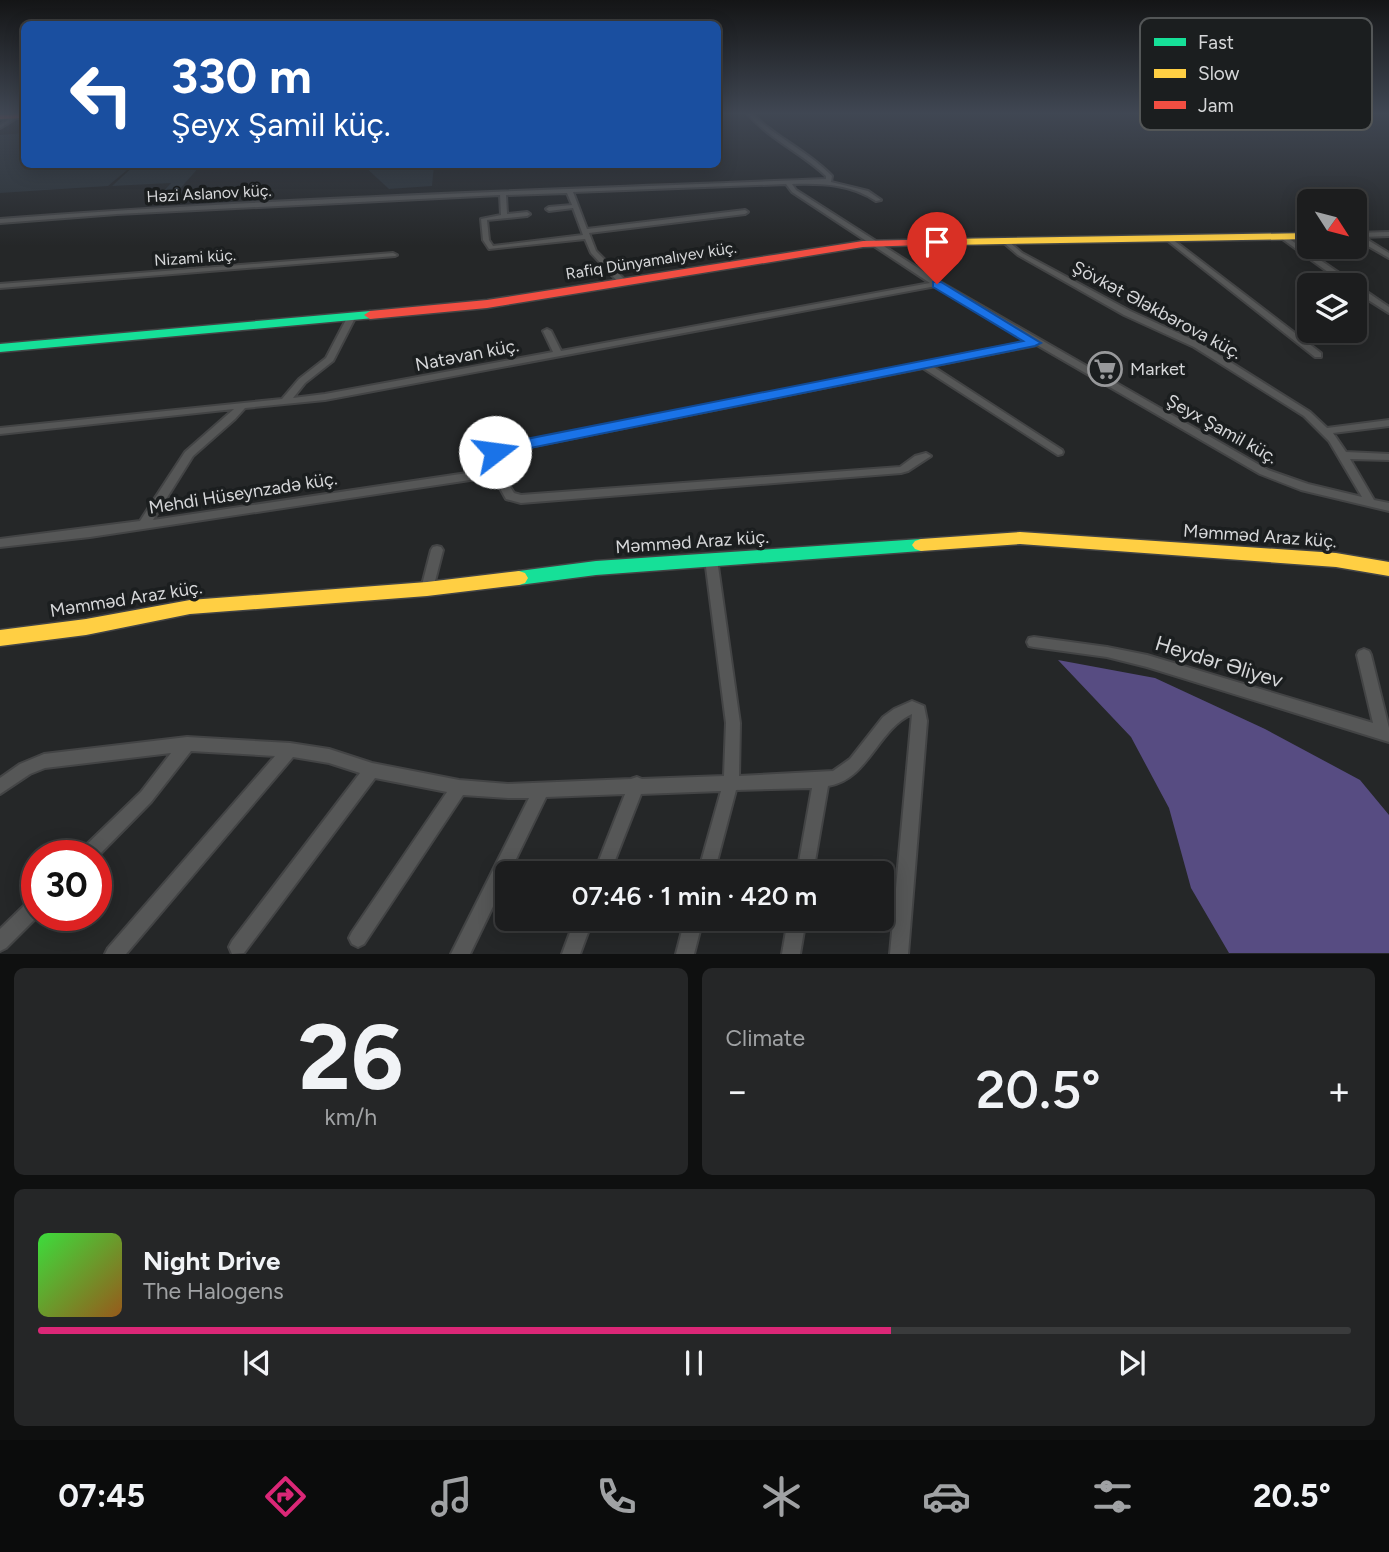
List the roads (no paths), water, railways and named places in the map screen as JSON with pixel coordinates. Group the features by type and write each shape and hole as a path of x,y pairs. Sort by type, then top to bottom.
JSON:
{"street":[{"path":"807,158 827,174 830,179 826,182"},
{"path":"544,193 556,188 557,182"},
{"name":"Həzi Aslanov küç.","path":"0,221 66,215 483,194 826,182 866,192 878,200"},
{"name":"Şeyx Şamil küç.","path":"789,184 794,191 937,284 1035,343 1275,477 1389,507"},
{"path":"483,194 484,185"},
{"path":"570,192 596,257 623,282"},
{"path":"503,194 504,216"},
{"path":"549,209 576,206"},
{"path":"34,211 72,210 66,215"},
{"path":"527,214 484,219 486,240 491,248 745,212"},
{"path":"1367,235 1389,234"},
{"name":"Rafiq Dünyamalıyev küç.","path":"0,348 487,304 871,243 1297,236"},
{"path":"1283,237 1334,273"},
{"path":"1170,240 1318,355"},
{"name":"Şövkət Ələkbərova küç.","path":"1006,242 1020,254 1127,313 1197,345 1307,414 1326,431 1370,502"},
{"path":"1367,242 1389,256"},
{"name":"Nizami küç.","path":"0,286 393,255"},
{"name":"Natəvan küç.","path":"0,431 241,407 371,389 937,284"},
{"path":"1367,296 1389,312"},
{"path":"284,402 302,381 330,359 351,318"},
{"path":"547,331 558,354"},
{"path":"926,456 917,458 908,468 901,470 521,499 510,496 500,479 492,472 492,457 501,449 1035,343"},
{"path":"926,366 1058,452"},
{"path":"144,525 189,454 241,407"},
{"path":"1326,431 1389,423"},
{"path":"1343,455 1389,457"},
{"name":"Mehdi Hüseynzadə küç.","path":"0,543 144,525 492,472"},
{"name":"Məmməd Araz küç.","path":"0,639 190,607 427,589 596,568 1020,538 1336,560 1389,569"},
{"path":"427,589 437,550"},
{"path":"709,861 731,782 733,723 711,559"},
{"name":"Heydər Əliyev","path":"1034,642 1107,652 1147,662 1386,734"},
{"path":"1364,655 1386,734"},
{"path":"0,787 25,769 44,761 187,744 290,750 329,756 372,770 459,787 508,791 637,784 821,780 839,777 850,768 892,718 912,706 919,710 920,721 899,954"},
{"path":"103,840 146,797 187,744"},
{"path":"114,954 290,750"},
{"path":"238,947 372,770"},
{"path":"807,861 821,780"},
{"path":"607,861 637,784"},
{"path":"358,938 459,787"},
{"path":"460,954 542,789"},
{"path":"0,942 21,921"},
{"path":"570,954 579,931"},
{"path":"685,954 691,931"},
{"path":"791,954 795,931"}],"place":[{"name":"Market","path":"1105,369"}]}
